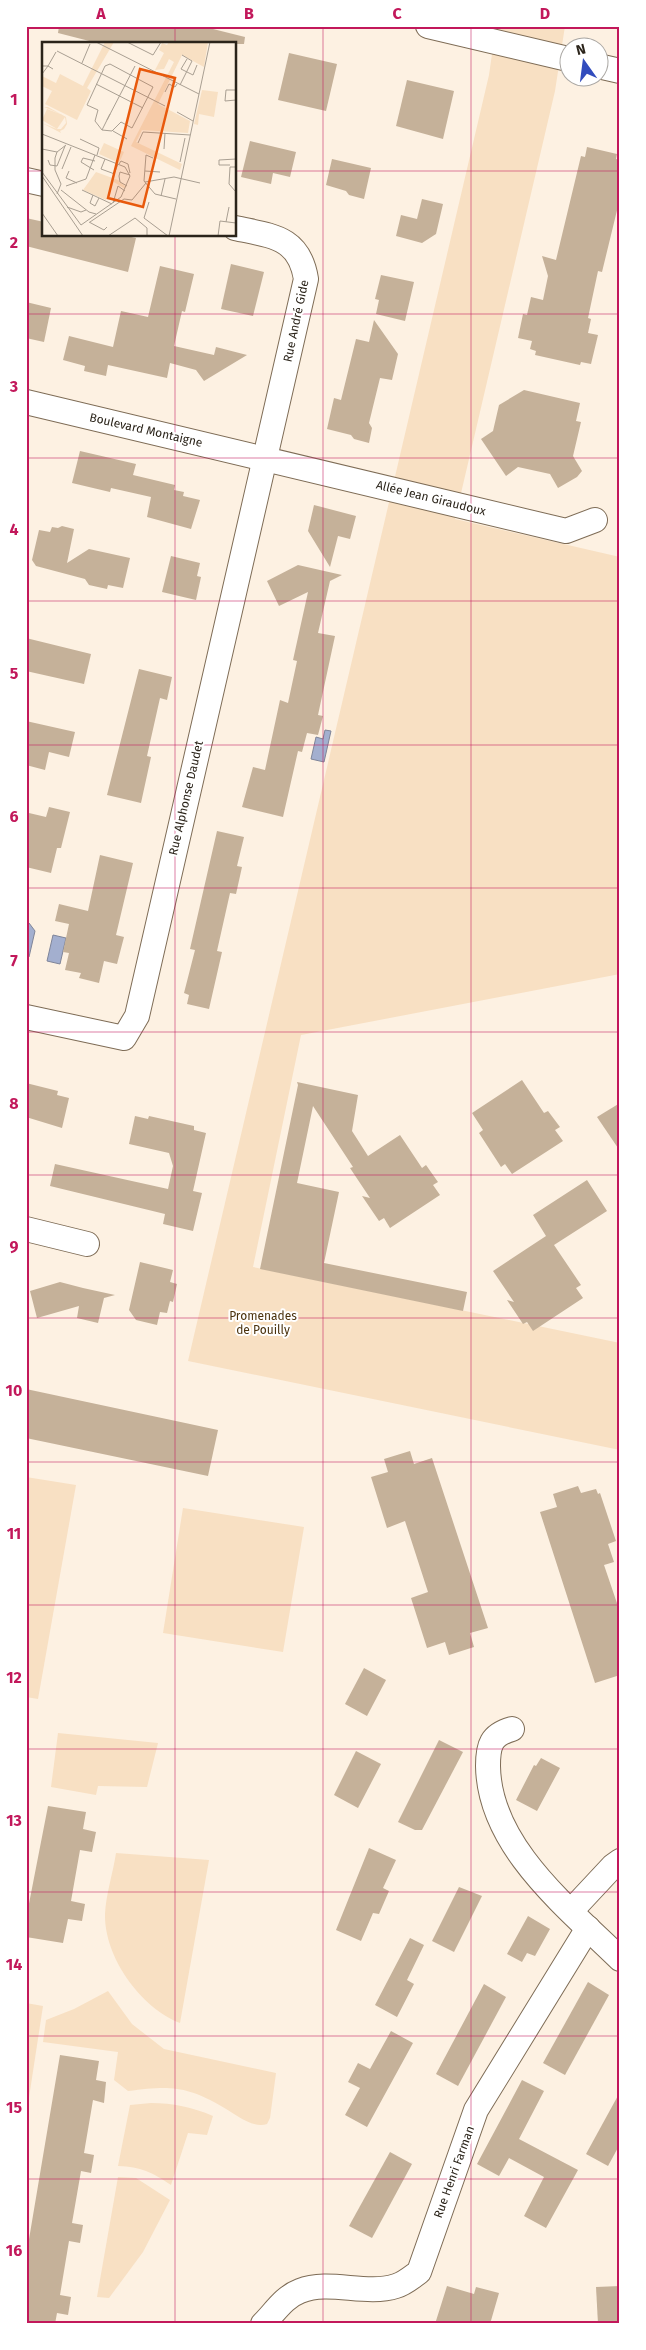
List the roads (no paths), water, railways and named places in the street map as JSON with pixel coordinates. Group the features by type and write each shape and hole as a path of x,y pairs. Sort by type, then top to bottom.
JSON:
{"street":[{"path":"428,26 558,57"},
{"path":"26,180 42,184"},
{"name":"Rue André Gide","path":"236,228 287,242 299,255 306,279 266,459"},
{"name":"Boulevard Montaigne","path":"26,402 266,459"},
{"name":"Allée Jean Giraudoux","path":"266,459 566,531 595,520"},
{"name":"Rue Alphonse Daudet","path":"26,1017 124,1038 136,1016 266,459"},
{"path":"26,1228 87,1244"},
{"path":"512,1729 501,1732 492,1740 490,1747 488,1770 492,1797 500,1819 524,1859 571,1911 620,1959"},
{"path":"571,1911 620,1861"},
{"name":"Rue Henri Farman","path":"263,2324 285,2300 300,2291 318,2287 375,2290 397,2286 419,2272 476,2110 588,1928"}],"water":[{"path":"325,730 331,731 324,762 311,759 316,737 323,739"},
{"path":"29,923 35,931 29,957 26,957 26,925"},
{"path":"53,935 66,938 60,964 47,961"}],"park label":[{"name":"Promenades de Pouilly","path":"263,1323"}]}
